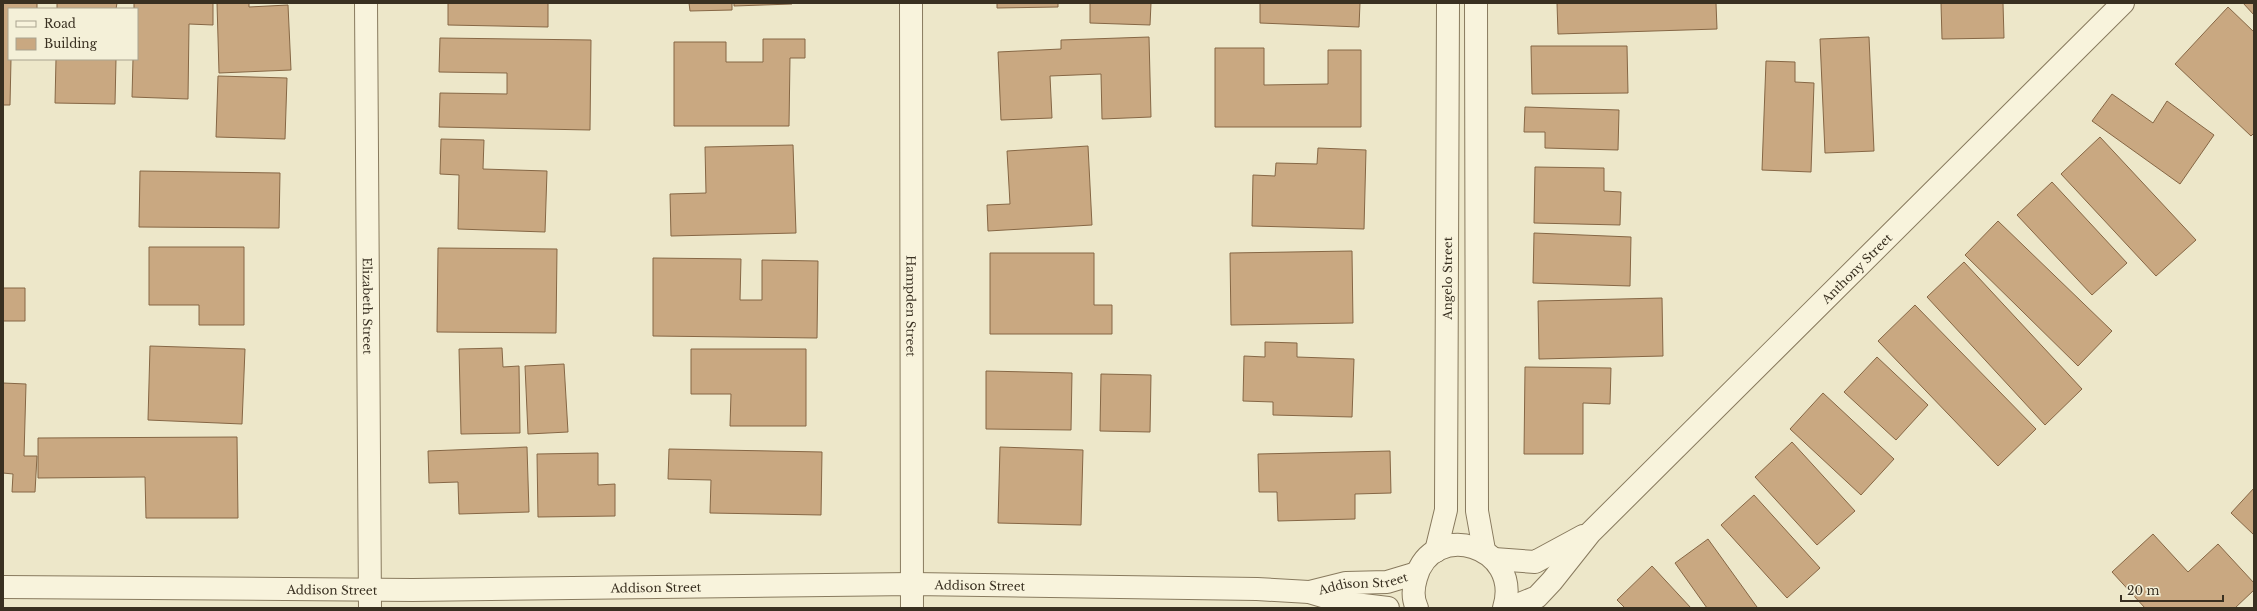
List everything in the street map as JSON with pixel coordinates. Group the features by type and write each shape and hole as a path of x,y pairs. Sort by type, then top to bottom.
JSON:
{"street":[{"name":"Elizabeth Street","path":"366,3 370,598"},
{"name":"Hampden Street","path":"911,3 912,608"},
{"name":"Angelo Street","path":"1436,551 1446,510 1448,3"},
{"path":"1476,3 1477,511 1489,554 1502,570 1507,584 1507,598 1504,608"},
{"name":"Anthony Street","path":"1510,608 1536,597 1552,581 1590,533 2123,3"},
{"name":"Anthony Street","path":"1436,551 1459,544 1472,545 1489,554 1535,562 1590,533"},
{"path":"1417,608 1413,588 1417,573 1424,561 1436,551"},
{"name":"Addison Street","path":"1309,592 1346,583 1387,582 1417,573"},
{"name":"Addison Street","path":"3,587 370,598 913,584 1257,588 1309,592 1346,603 1388,608"}],"building":[{"path":"3,3 37,3 37,8 8,8 8,60 11,60 10,105 3,105"},
{"path":"57,3 117,3 116,8 57,8"},
{"path":"134,3 213,3 213,25 189,24 188,99 132,97 133,60 138,60 138,8 134,8"},
{"path":"217,3 249,3 249,7 288,5 291,70 219,73"},
{"path":"448,3 548,3 548,27 448,25"},
{"path":"689,3 732,3 732,10 690,11"},
{"path":"734,3 792,3 792,4 734,6"},
{"path":"997,3 1058,3 1058,7 997,8"},
{"path":"1090,3 1151,3 1150,25 1090,23"},
{"path":"1260,3 1360,3 1359,27 1260,23"},
{"path":"1557,3 1716,3 1717,29 1558,34"},
{"path":"1941,3 2003,3 2004,38 1942,39"},
{"path":"2243,3 2254,3 2254,15"},
{"path":"2228,7 2254,32 2254,133 2251,136 2175,64"},
{"path":"1149,37 1151,117 1102,119 1101,74 1050,76 1052,118 1001,120 998,52 1061,49 1061,40"},
{"path":"1869,37 1874,151 1825,153 1820,39"},
{"path":"440,38 591,40 590,130 439,127 440,93 507,94 507,73 439,72"},
{"path":"763,39 805,39 805,58 790,58 789,126 674,126 674,42 726,42 726,62 763,62"},
{"path":"1531,46 1627,46 1628,93 1532,94"},
{"path":"1215,48 1264,48 1264,85 1328,84 1328,50 1361,50 1361,127 1215,127"},
{"path":"56,60 116,60 115,104 55,103"},
{"path":"1766,61 1795,62 1795,82 1814,83 1811,172 1762,170"},
{"path":"218,76 287,78 285,139 216,137"},
{"path":"2112,94 2153,123 2167,101 2214,135 2180,184 2092,121"},
{"path":"1525,107 1619,110 1618,150 1545,148 1545,132 1524,132"},
{"path":"2100,137 2196,240 2156,276 2061,174"},
{"path":"441,139 484,140 483,169 547,171 545,232 458,229 459,175 440,174"},
{"path":"793,145 796,233 671,236 670,194 706,193 705,147"},
{"path":"1088,146 1092,225 988,231 987,205 1010,204 1007,151"},
{"path":"1318,148 1366,150 1364,229 1252,226 1253,175 1275,176 1276,163 1317,164"},
{"path":"1535,167 1604,168 1604,191 1621,192 1620,225 1534,223"},
{"path":"140,171 280,173 279,228 139,227"},
{"path":"2052,182 2127,263 2092,295 2017,215"},
{"path":"1998,221 2112,331 2078,366 1965,255"},
{"path":"1534,233 1631,237 1630,286 1533,283"},
{"path":"149,247 244,247 244,325 199,325 199,305 149,305"},
{"path":"438,248 557,249 556,333 437,332"},
{"path":"1352,251 1353,323 1231,325 1230,253"},
{"path":"990,253 1094,253 1094,305 1112,305 1112,334 990,334"},
{"path":"653,258 741,259 740,300 762,300 762,260 818,261 817,338 653,336"},
{"path":"1964,262 2082,389 2045,425 1927,297"},
{"path":"3,288 25,288 25,321 3,321"},
{"path":"1662,298 1663,356 1539,359 1538,301"},
{"path":"1915,305 2036,429 1998,466 1878,341"},
{"path":"1265,342 1297,343 1297,357 1354,359 1352,417 1273,415 1273,402 1243,401 1244,356 1265,357"},
{"path":"150,346 245,349 242,424 148,420"},
{"path":"502,348 503,367 519,366 520,433 461,434 459,349"},
{"path":"691,349 806,349 806,426 730,426 731,394 691,394"},
{"path":"1877,357 1928,405 1896,440 1844,392"},
{"path":"564,364 568,432 528,434 525,366"},
{"path":"1525,367 1611,368 1610,404 1583,403 1583,454 1524,454"},
{"path":"986,371 1072,373 1071,430 986,429"},
{"path":"1101,374 1151,375 1150,432 1100,431"},
{"path":"3,383 26,384 24,456 37,456 35,492 12,492 13,474 3,473"},
{"path":"1823,393 1894,459 1861,495 1790,429"},
{"path":"237,437 238,518 146,518 145,477 38,478 38,438"},
{"path":"1792,442 1855,511 1817,545 1755,477"},
{"path":"527,447 529,512 459,514 458,482 429,483 428,451"},
{"path":"1000,447 1083,450 1081,525 998,523"},
{"path":"669,449 822,452 821,515 710,513 711,480 668,479"},
{"path":"1390,451 1391,493 1355,494 1355,519 1278,521 1277,492 1259,492 1258,454"},
{"path":"598,453 598,485 615,484 615,516 538,517 537,454"},
{"path":"2254,488 2254,535 2231,513"},
{"path":"1754,495 1820,568 1787,598 1721,525"},
{"path":"2153,534 2188,572 2218,544 2254,583 2254,590 2235,608 2145,608 2112,572"},
{"path":"1708,539 1757,607 1756,608 1707,608 1675,563"},
{"path":"1652,566 1691,608 1625,608 1617,600"}]}
